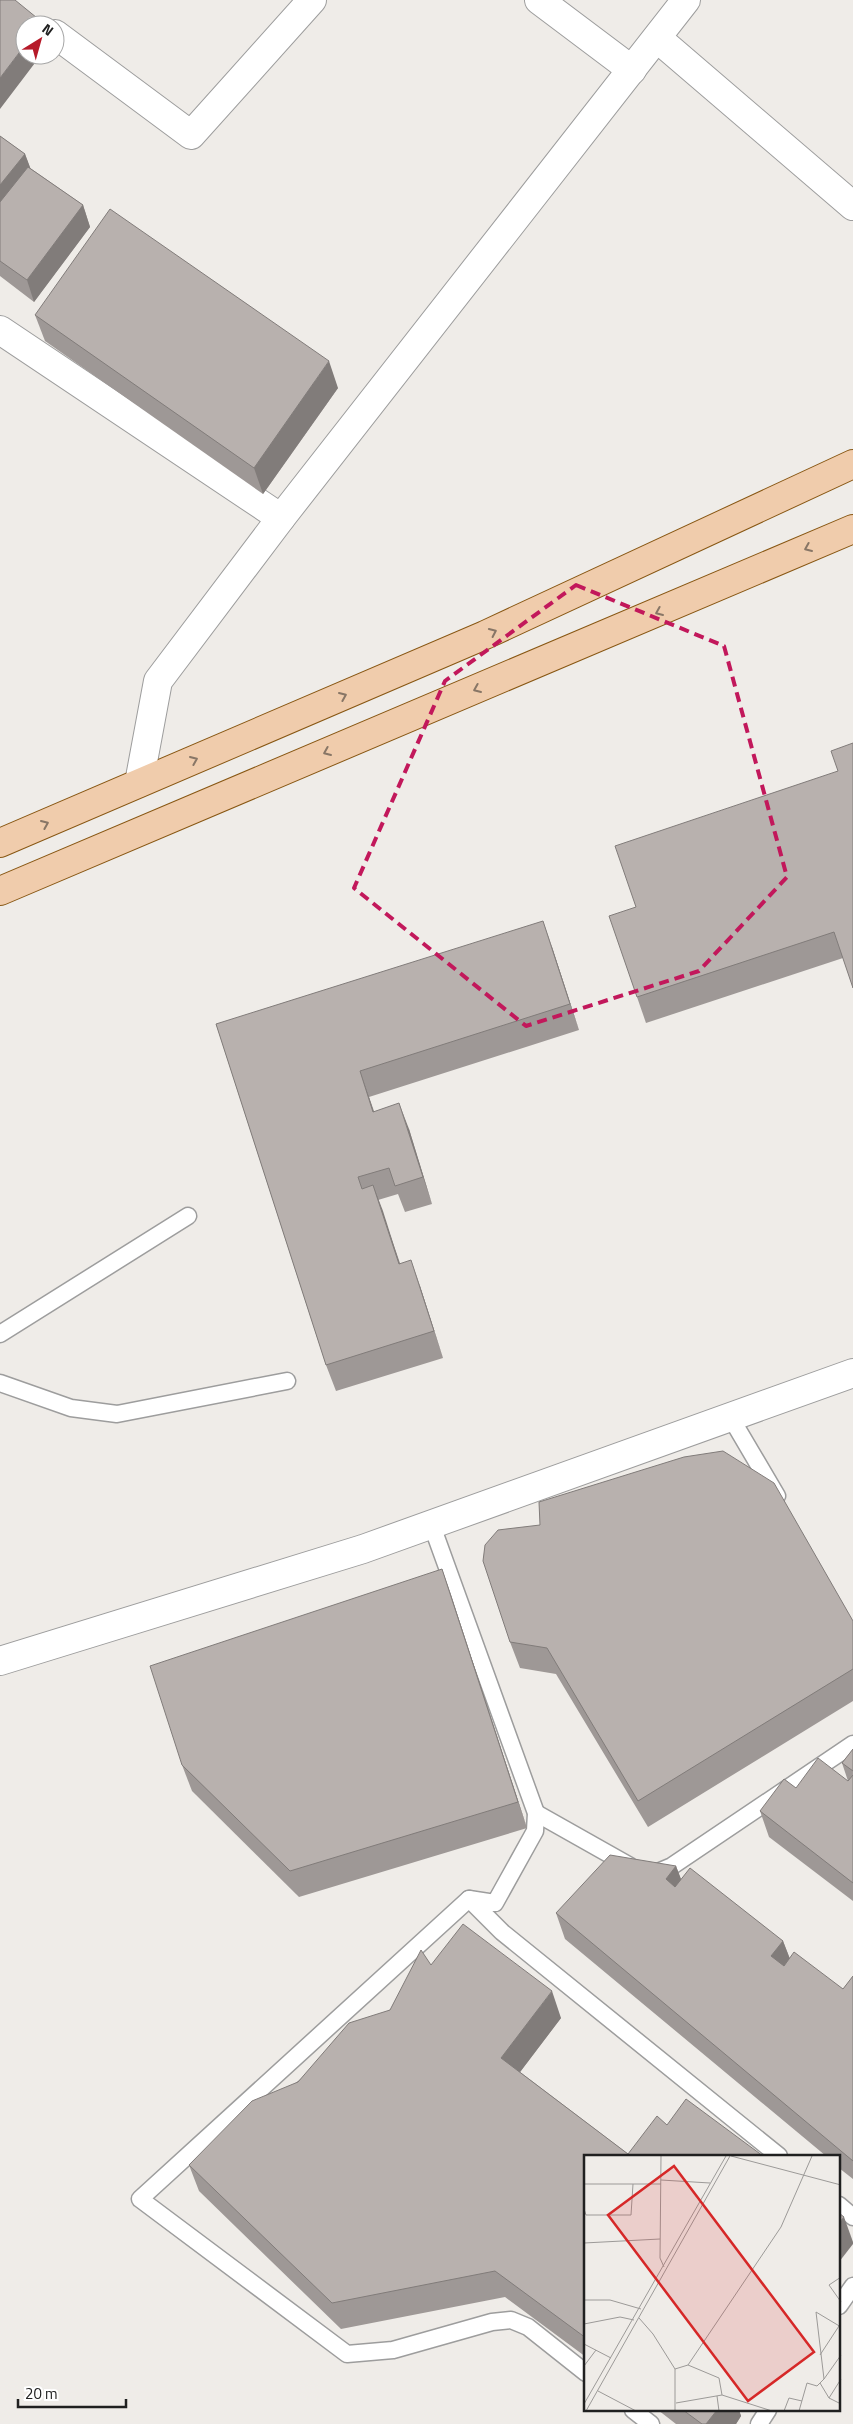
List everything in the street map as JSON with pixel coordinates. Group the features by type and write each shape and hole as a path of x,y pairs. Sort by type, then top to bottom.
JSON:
{"main road":[{"path":"0,844 485,635 853,464"},
{"path":"0,891 853,529"}],"street":[{"path":"65,41 191,135 312,0"},
{"path":"539,0 632,70"},
{"path":"139,783 158,681 281,518 686,0"},
{"path":"657,38 853,206"},
{"path":"0,330 281,518"},
{"path":"0,1661 362,1549 853,1373"}],"lane":[{"path":"0,1334 188,1216"},
{"path":"0,1383 71,1408 117,1414 287,1381"},
{"path":"731,1418 787,1513"},
{"path":"431,1523 536,1813 534,1831 494,1903 469,1900 140,2199 347,2354 393,2350 492,2322 511,2320 528,2328 584,2371"},
{"path":"536,1813 638,1871 653,1874 672,1866 853,1744"},
{"path":"469,1900 502,1932 778,2155"},
{"path":"840,2206 853,2216"},
{"path":"840,2305 853,2286"},
{"path":"636,2412 651,2424"},
{"path":"759,2424 767,2412"}],"highlighted area":[{"path":"576,585 724,646 787,877 699,971 526,1026 354,888 445,681"}],"building":[{"path":"0,0 15,0 33,15 15,15 15,58 0,78"},
{"path":"0,136 25,154 0,185"},
{"path":"28,167 83,205 27,280 0,261 0,202"},
{"path":"110,209 329,361 254,468 35,315"},
{"path":"853,743 853,988 834,932 637,997 609,916 636,907 615,846 838,771 831,751"},
{"path":"543,921 570,1004 360,1071 373,1112 399,1103 423,1177 395,1186 389,1168 358,1177 362,1189 373,1185 399,1264 411,1260 434,1331 326,1365 216,1024"},
{"path":"723,1451 774,1483 853,1621 853,1669 638,1801 547,1648 510,1642 483,1561 485,1545 498,1530 540,1525 539,1502 684,1457"},
{"path":"442,1569 518,1802 290,1871 182,1765 150,1666"},
{"path":"853,1749 853,1771 842,1763"},
{"path":"818,1758 848,1781 853,1775 853,1883 760,1811 784,1779 796,1788"},
{"path":"610,1855 676,1866 666,1879 675,1887 690,1868 783,1941 771,1956 784,1966 794,1952 843,1989 853,1976 853,2161 556,1913"},
{"path":"463,1924 552,1991 501,2058 628,2154 657,2116 667,2125 686,2099 762,2155 584,2155 584,2337 495,2271 332,2303 189,2165 252,2101 298,2082 349,2023 390,2010 421,1950 431,1965"},
{"path":"840,2214 844,2217 840,2222"},
{"path":"686,2412 715,2412 706,2424 702,2424"}]}
